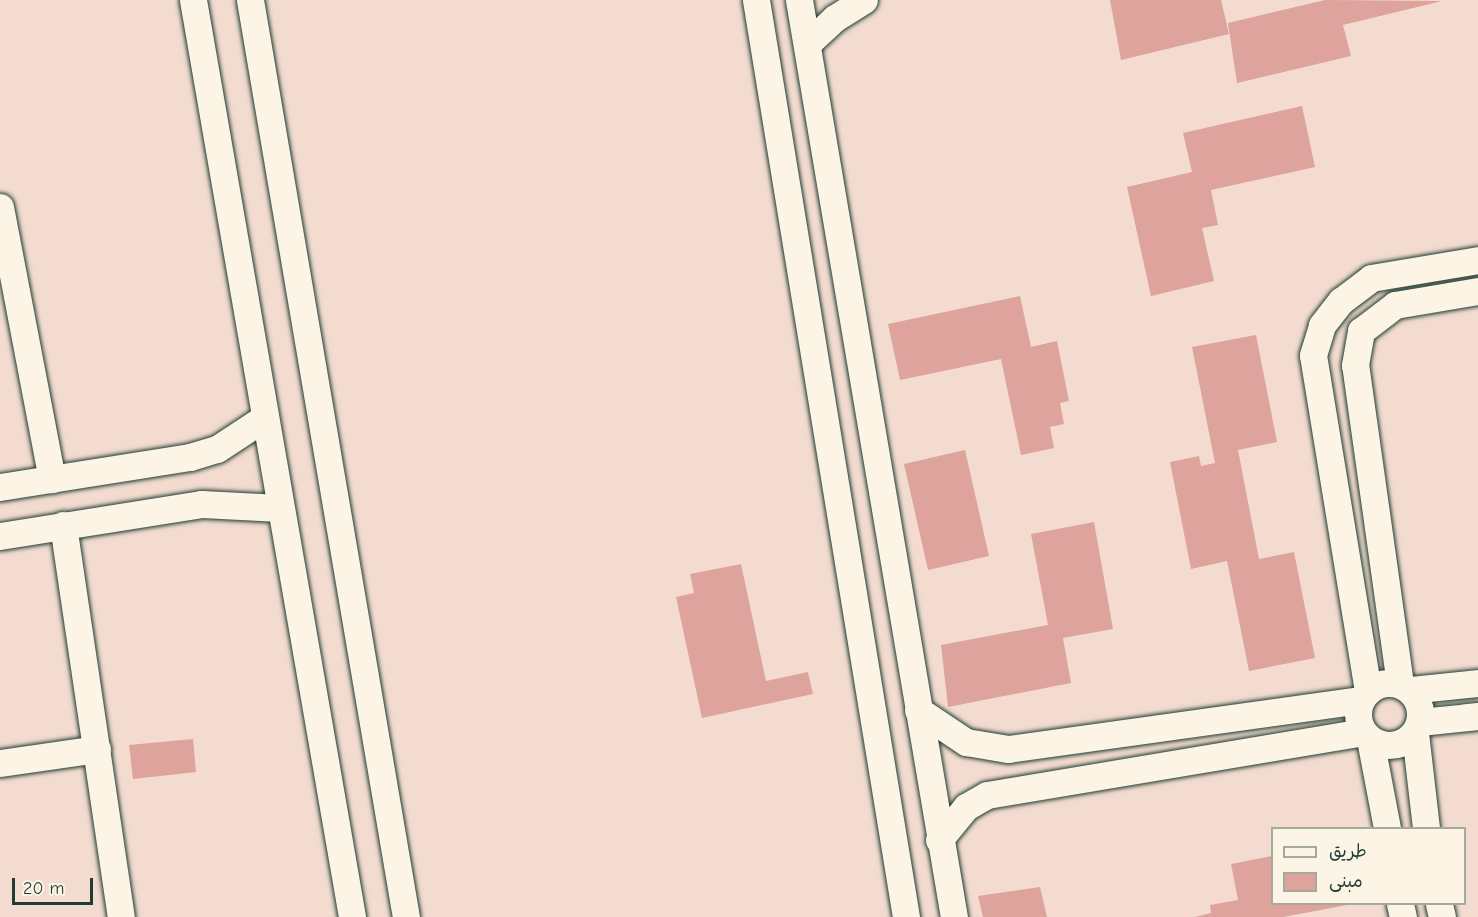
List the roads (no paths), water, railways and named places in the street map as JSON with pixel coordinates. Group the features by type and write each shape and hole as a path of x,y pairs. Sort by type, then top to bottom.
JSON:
{"street":[{"path":"193,0 352,917"},
{"path":"250,0 406,917"},
{"path":"756,0 906,917"},
{"path":"800,0 939,840 954,917"},
{"path":"807,44 835,18 864,0"},
{"path":"0,207 5,262 52,479"},
{"path":"1387,827 1366,736 1364,696 1312,355 1322,325 1341,300 1371,278 1478,260"},
{"path":"1426,827 1417,728 1421,711 1405,687 1355,365 1361,331 1395,305 1478,291"},
{"path":"0,488 199,454 242,436 264,418"},
{"path":"0,536 202,504 280,508"},
{"path":"63,525 121,917"},
{"path":"918,710 966,742 1016,748 1364,696 1377,685 1405,687 1478,683"},
{"path":"939,840 966,807 987,795 1366,736 1397,745 1417,728 1478,716"},
{"path":"0,763 97,748"},
{"path":"1016,748 1005,770 1018,789"}]}
